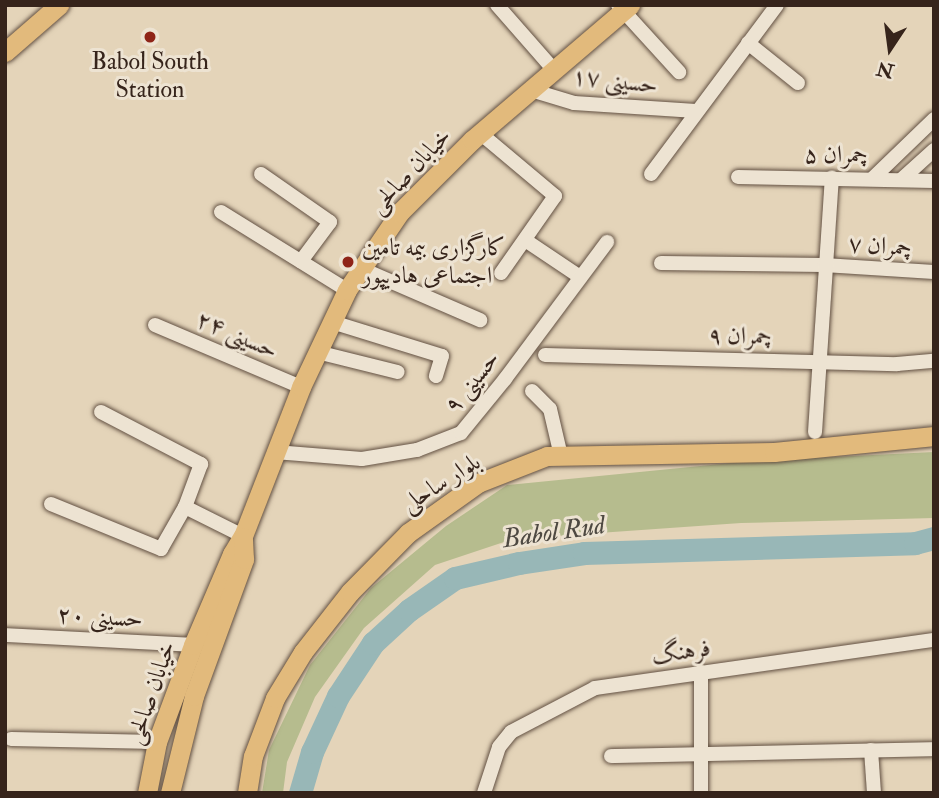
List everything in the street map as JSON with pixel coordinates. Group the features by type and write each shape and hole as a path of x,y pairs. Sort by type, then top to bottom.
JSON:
{"main road":[{"path":"5,52 59,5"},
{"name":"خيابان صالحی","path":"147,793 156,742 192,645 232,554 243,536 301,387 347,290 400,212 480,133 624,7"},
{"name":"بلوار ساحلی","path":"247,793 253,756 275,698 303,652 350,592 408,533 478,483 547,456 774,452 934,436"},
{"name":"خيابان صالحی","path":"170,793 194,696 244,559 243,536"}],"street":[{"path":"496,5 554,70"},
{"path":"624,7 679,72"},
{"path":"651,174 748,43 769,8"},
{"path":"748,43 798,83"},
{"name":"حسینی ۱۷","path":"531,90 574,103 696,111"},
{"path":"873,178 934,119"},
{"path":"480,133 555,196 502,273"},
{"path":"902,179 934,150"},
{"path":"261,174 330,222 301,261"},
{"name":"چمران ۵","path":"738,177 934,181"},
{"path":"815,432 824,265 832,178"},
{"path":"221,212 347,290"},
{"path":"525,240 580,277"},
{"name":"حسینی ٩","path":"275,452 362,459 417,450 461,433 505,379 607,242"},
{"name":"چمران ۷","path":"661,263 824,265 934,272"},
{"path":"362,269 480,320"},
{"path":"332,322 442,356 436,376"},
{"name":"حسینی ۲۴","path":"155,325 301,387"},
{"path":"317,352 398,372"},
{"name":"چمران ۹","path":"545,355 897,364 934,361"},
{"path":"532,391 550,410 561,456"},
{"path":"51,505 161,549 185,507 201,464 102,412"},
{"path":"185,507 243,536"},
{"name":"حسینی ٢٠","path":"5,635 192,645"},
{"name":"فرهنگ","path":"484,793 502,742 519,726 595,688 934,640"},
{"path":"701,672 701,793"},
{"path":"11,739 156,742"},
{"path":"611,756 934,749"},
{"path":"871,750 874,793"}],"green space":[{"path":"934,452 934,518 741,523 513,539 435,565 364,628 315,697 287,762 283,793 262,793 269,750 310,665 371,588 446,526 507,485 751,461"}],"waterway":[{"name":"Babol Rud","path":"300,793 312,752 338,696 373,643 409,610 455,578 519,563 584,553 915,543 934,538"}],"place":[{"name":"Babol South Station","path":"150,37"},
{"name":"کارگزاری بیمه تامین اجتماعی هادیپور","path":"348,262"}]}
